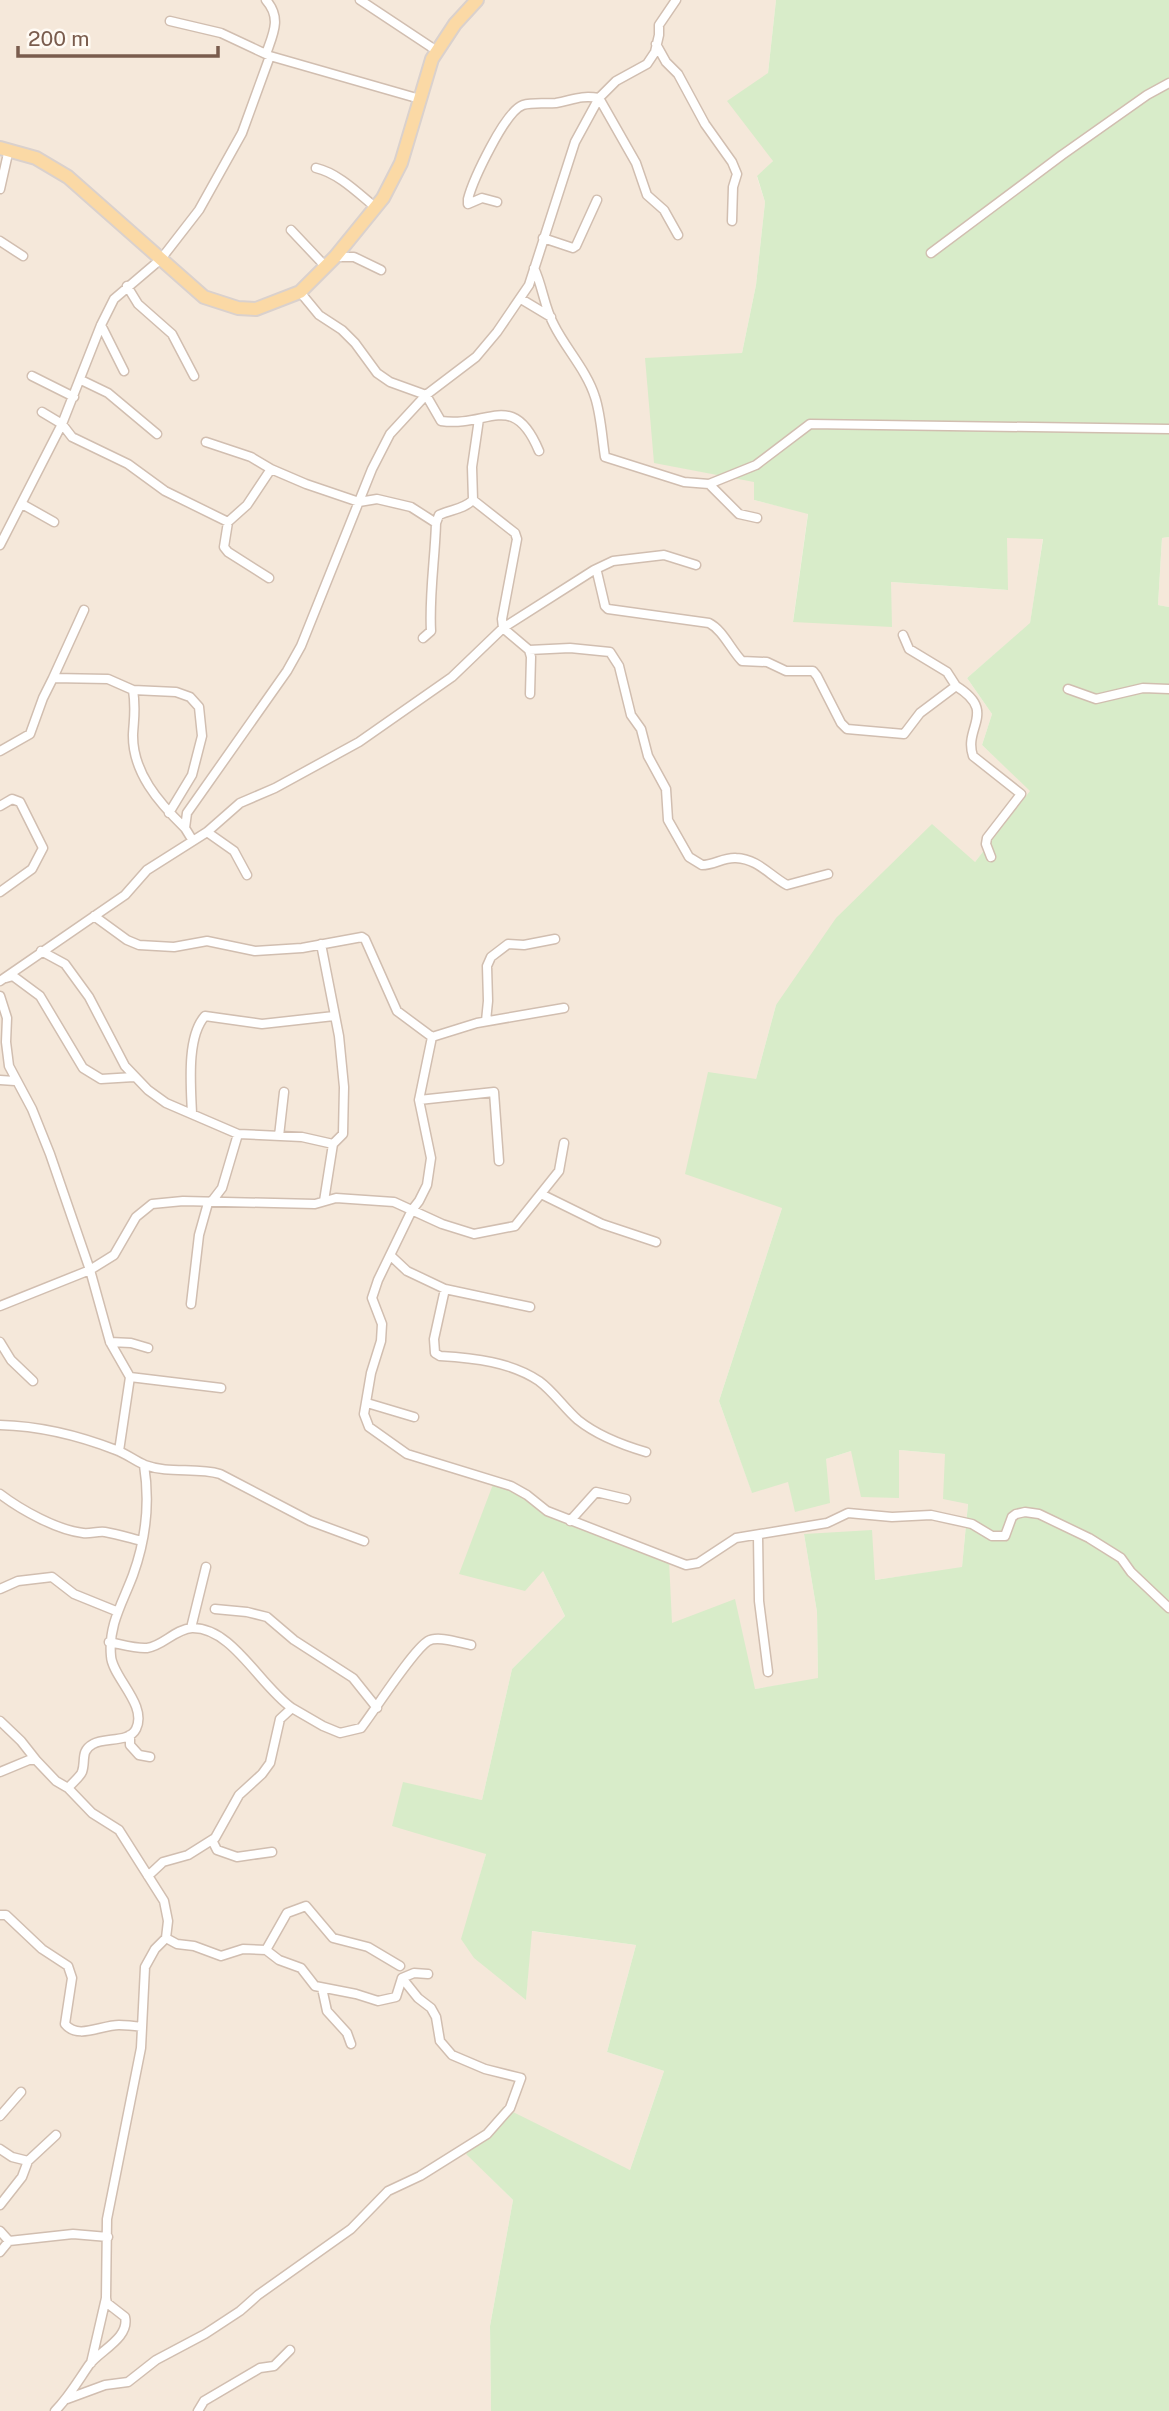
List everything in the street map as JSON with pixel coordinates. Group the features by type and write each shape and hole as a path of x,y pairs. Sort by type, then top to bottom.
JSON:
{"main road":[{"path":"4,148 36,158 68,177 204,297 238,308 256,309 300,292 375,207 390,186 401,163 432,59 460,17 477,0"}],"street":[{"path":"0,545 62,424 114,299 161,259 199,211 242,133 268,55 276,20 272,7 266,0"},
{"path":"360,0 437,51"},
{"path":"185,828 187,813 196,798 287,671 301,646 372,469 390,434 426,395 476,357 521,299 534,268 575,142 599,98 616,81 647,64 656,44 659,25 675,0"},
{"path":"170,21 221,33 268,55 420,99"},
{"path":"656,44 666,62 678,74 705,124 732,162 737,174 733,187 732,221"},
{"path":"931,253 1062,155 1147,95 1169,83"},
{"path":"498,202 482,198 468,204 468,199 479,170 507,120 521,106 558,103 585,96 599,98"},
{"path":"599,98 636,163 647,195 664,210 678,235"},
{"path":"0,189 4,148"},
{"path":"316,168 356,191 375,207"},
{"path":"543,238 573,248 576,246 597,200"},
{"path":"292,230 330,261 358,258 381,270"},
{"path":"0,241 23,256"},
{"path":"534,268 542,284 545,303 551,317 595,396 605,457 684,482 709,484 756,465 810,425 1169,429"},
{"path":"127,286 138,304 172,334 194,376"},
{"path":"300,292 319,315 342,330 355,343 377,373 390,382 426,395 441,421 479,419 500,414 517,419 531,433 538,452"},
{"path":"521,299 551,317"},
{"path":"101,325 124,371"},
{"path":"32,376 74,397"},
{"path":"81,380 108,393 157,434"},
{"path":"43,412 62,424 72,437 128,464 165,491 228,522"},
{"path":"473,500 472,467 479,419"},
{"path":"206,442 251,457 306,484 359,502 377,499 411,507 436,523"},
{"path":"269,578 224,547 228,522 247,505 271,469"},
{"path":"709,484 739,514 757,518"},
{"path":"423,638 431,631 429,604 436,523 439,515 450,509 459,510 473,500"},
{"path":"473,500 515,533 517,539 502,619 503,628 529,650 530,694"},
{"path":"22,504 54,522"},
{"path":"0,981 125,895 147,870 207,832 240,803 275,788 386,725 452,677 503,628 594,570 613,561 664,555 696,565"},
{"path":"594,570 597,572 608,609 709,623 716,627 742,661 767,662 786,671 813,671 847,730 904,734 920,713 956,686"},
{"path":"0,751 30,734 43,698 84,610"},
{"path":"903,635 909,649 947,672 956,686 967,693 977,710 978,721 971,743 973,756 1021,794 987,838 986,844 992,857"},
{"path":"529,650 570,648 610,652 619,667 631,715 641,729 648,756 666,789 665,810 668,820 689,857 702,865 736,858 749,860 761,865 777,880 787,885 828,874"},
{"path":"53,678 108,679 133,690 176,692 190,697 199,707 201,736 194,767 169,813"},
{"path":"1068,689 1097,699 1143,688 1169,689"},
{"path":"133,690 137,710 133,734 135,758 141,773 193,841"},
{"path":"0,806 12,799 20,802 43,848 33,869 0,892"},
{"path":"207,832 234,851 247,875"},
{"path":"94,916 127,940 139,945 174,947 207,941 255,951 302,948 362,937 397,1011 432,1037"},
{"path":"486,1021 486,967 491,957 508,944 524,945 555,939"},
{"path":"321,944 339,1036 344,1087 343,1134 333,1144 324,1201"},
{"path":"41,951 65,964 89,997 125,1066 134,1077 166,1103 238,1134 302,1137 333,1144"},
{"path":"0,981 13,975 40,996 83,1068 100,1079 134,1077"},
{"path":"0,996 6,1011 7,1052 15,1081 32,1109 50,1154 90,1270 110,1342 130,1377 119,1451"},
{"path":"432,1037 486,1021 564,1008"},
{"path":"192,1114 190,1060 200,1021 205,1016 262,1024 334,1016"},
{"path":"432,1037 419,1100 431,1158 427,1185 412,1210 372,1298 382,1324 382,1341 371,1373 365,1414 369,1427 407,1454 511,1486 547,1511 686,1565 698,1563 736,1538 827,1523 848,1513 892,1517 931,1515 972,1524 992,1536 1000,1537 1005,1536 1012,1517 1033,1512 1089,1538 1121,1558 1131,1572 1169,1608"},
{"path":"0,1080 15,1081"},
{"path":"419,1100 494,1091 499,1161"},
{"path":"279,1136 284,1092"},
{"path":"191,1304 199,1235 210,1202 222,1188 238,1134"},
{"path":"0,1306 90,1270 114,1255 136,1217 152,1204 183,1201 315,1204 336,1198 394,1202 442,1224 474,1234 498,1231 515,1226 559,1171 564,1143"},
{"path":"541,1194 601,1224 656,1242"},
{"path":"391,1256 407,1271 445,1289 530,1307"},
{"path":"445,1289 434,1339 435,1353 513,1367 541,1382 578,1420 622,1445 646,1452"},
{"path":"0,1342 11,1360 33,1381"},
{"path":"110,1342 131,1343 148,1348"},
{"path":"130,1377 221,1388"},
{"path":"367,1402 414,1417"},
{"path":"0,1425 58,1432 119,1451 144,1465 162,1469 197,1469 220,1474 310,1521 364,1541"},
{"path":"68,1788 82,1771 82,1755 92,1744 130,1735 136,1731 139,1722 133,1698 111,1661 109,1642 116,1611 132,1575 142,1541 147,1508 144,1465"},
{"path":"570,1521 596,1492 626,1499"},
{"path":"0,1494 45,1520 68,1529 84,1533 102,1532 142,1541"},
{"path":"758,1536 759,1601 768,1672"},
{"path":"191,1628 206,1567"},
{"path":"0,1589 18,1581 52,1577 74,1594 116,1611"},
{"path":"215,1609 267,1617 294,1640 353,1678 377,1708"},
{"path":"109,1642 146,1648 191,1628 212,1632 225,1640 249,1664 271,1692 323,1726 340,1732 361,1728 416,1653 429,1640 471,1645"},
{"path":"148,1876 163,1862 188,1855 212,1840 222,1829 239,1795 270,1763 280,1718 292,1708"},
{"path":"0,1721 56,1781 68,1788 92,1813 119,1830 164,1901 169,1922 166,1938 155,1949 145,1966 142,2027 129,2112 107,2219 106,2298 91,2363"},
{"path":"130,1735 130,1745 139,1755 150,1758"},
{"path":"0,1772 29,1760 36,1760"},
{"path":"212,1840 217,1850 237,1857 272,1852"},
{"path":"265,1950 287,1913 306,1906 333,1938 368,1947 400,1966"},
{"path":"0,1915 6,1915 43,1949 68,1966 72,1978 65,2024 67,2027 79,2032 117,2024 142,2027"},
{"path":"166,1938 177,1944 194,1946 221,1956 243,1949 265,1950 279,1960 301,1968 315,1986 378,2001 396,1997 402,1978 414,1973 428,1974"},
{"path":"67,2399 105,2385 128,2382 156,2360 205,2334 351,2228 388,2191 420,2176 487,2134 510,2108 521,2078 485,2069 452,2055 440,2041 436,2017 431,2008 418,1998 402,1978"},
{"path":"322,1988 327,2011 348,2033 351,2044"},
{"path":"0,2116 21,2092"},
{"path":"0,2205 22,2177 28,2161 56,2135"},
{"path":"0,2149 12,2157 28,2161"},
{"path":"0,2231 9,2241"},
{"path":"0,2252 9,2241 73,2234 108,2237"},
{"path":"55,2411 67,2399 91,2363 117,2339 126,2326 125,2317 107,2303 106,2298"},
{"path":"198,2411 204,2401 260,2368 274,2366 290,2350"}],"shaded area":[{"path":"0,0 776,0 768,73 773,161 757,177 765,202 756,285 742,353 754,500 808,513 793,621 891,582 1007,590 1006,538 1043,538 1030,624 967,678 992,714 982,745 1031,791 975,862 776,1005 756,1079 782,1208 719,1401 752,1492 826,1459 851,1451 899,1497 899,1450 945,1454 968,1503 962,1568 874,1580 804,1534 817,1612 818,1679 755,1689 672,1623 628,1545 584,1530 543,1509 543,1571 565,1616 512,1669 482,1800 403,1783 486,1854 462,1940 526,1999 531,1931 636,1945 607,2052 664,2071 630,2170 611,2163 466,2153 513,2200 490,2326 491,2411 0,2411"},
{"path":"1169,537 1169,607 1158,605 1162,538"}],"green space":[{"path":"776,0 1169,0 1169,537 1162,538 1158,605 1169,607 1169,2411 491,2411 490,2326 513,2200 466,2154 503,2107 630,2170 664,2071 607,2052 636,1945 532,1931 526,2000 474,1958 461,1939 486,1854 392,1826 403,1782 482,1800 512,1669 565,1616 543,1571 525,1591 459,1574 495,1479 543,1509 584,1530 669,1560 672,1623 735,1599 755,1689 818,1678 817,1612 804,1534 872,1530 875,1580 962,1567 968,1504 943,1499 945,1454 899,1450 899,1498 861,1497 851,1451 826,1459 830,1503 795,1512 788,1482 752,1493 719,1401 782,1208 685,1174 708,1072 756,1079 776,1005 836,918 932,824 975,862 1030,791 982,745 992,714 967,678 1030,623 1043,539 1007,538 1008,590 891,582 892,627 793,622 808,514 754,500 754,482 654,463 645,358 742,353 756,285 765,202 757,176 773,161 727,101 768,73"}]}
